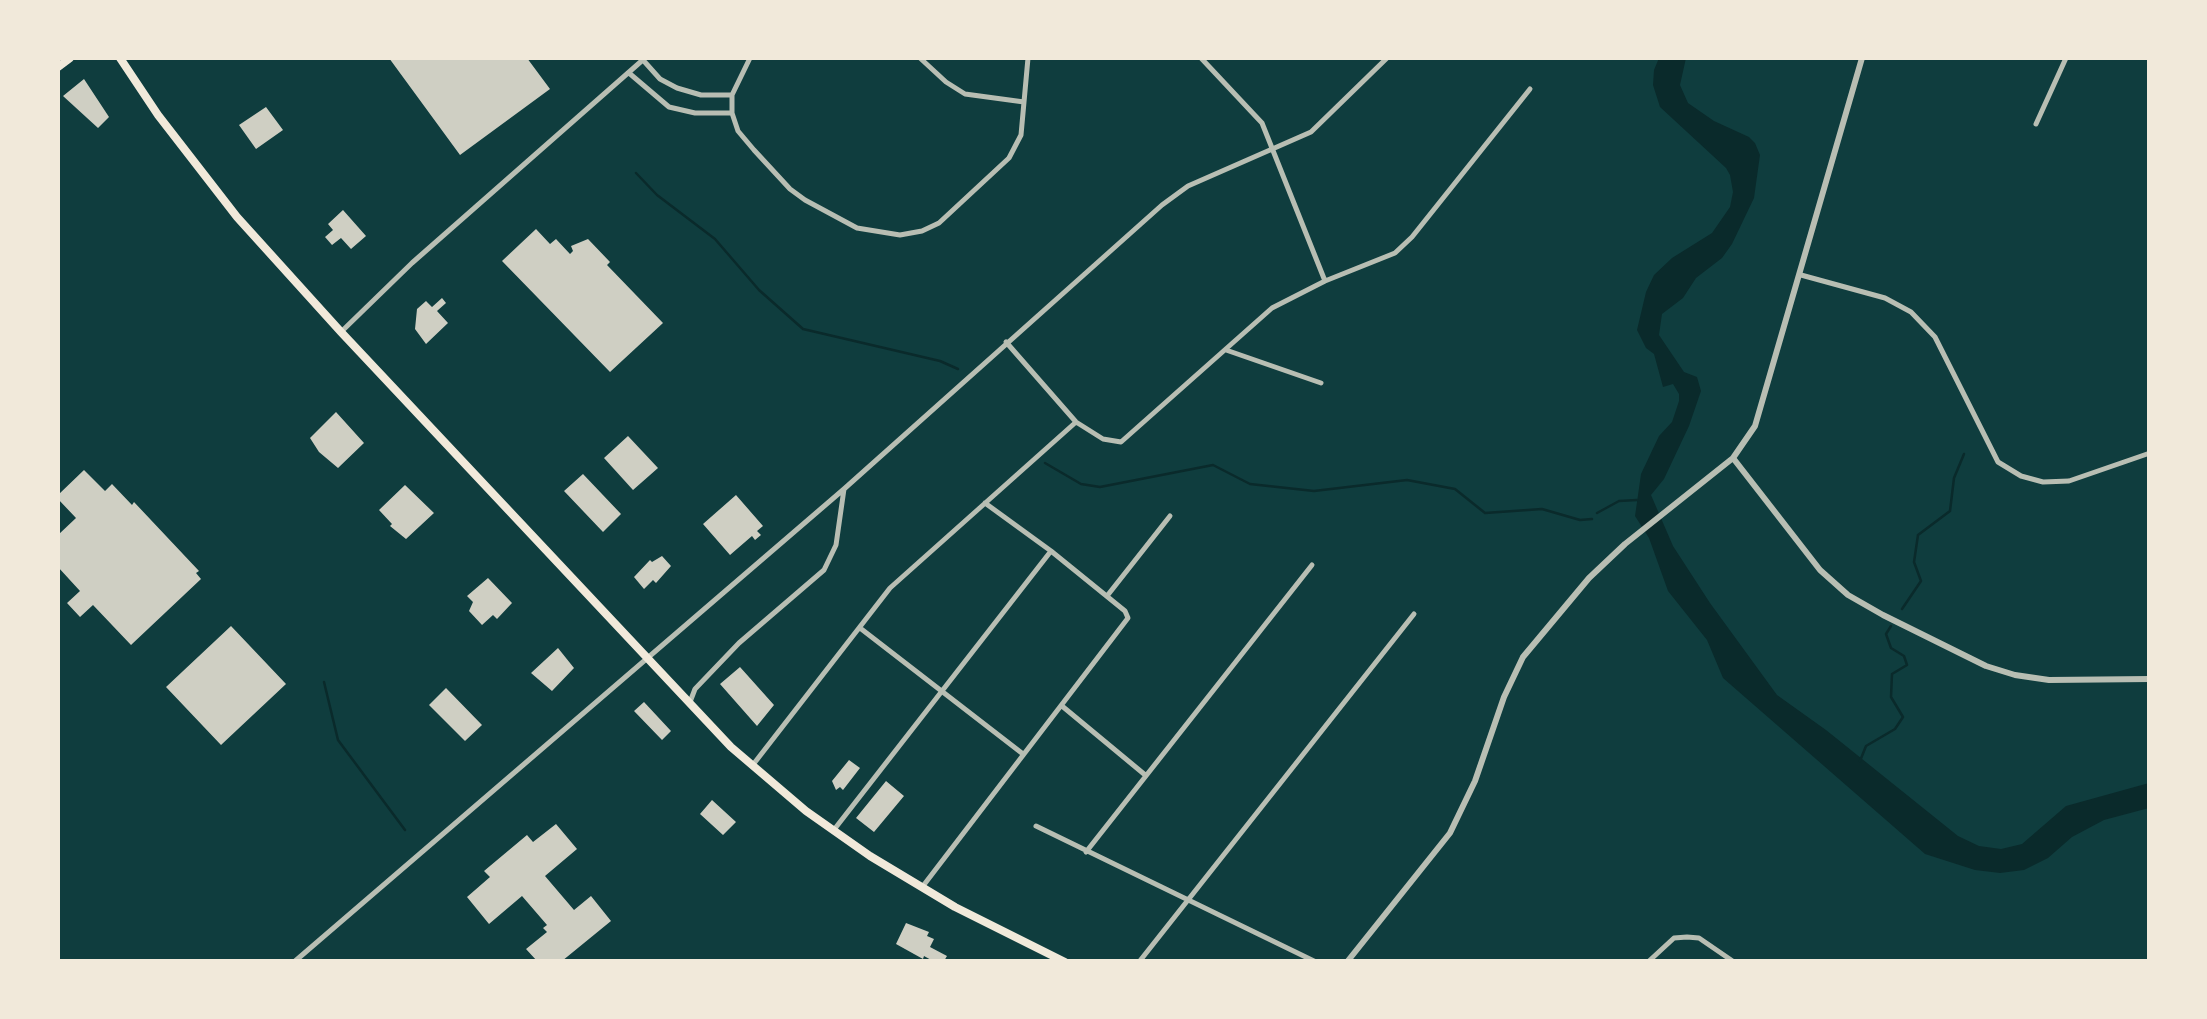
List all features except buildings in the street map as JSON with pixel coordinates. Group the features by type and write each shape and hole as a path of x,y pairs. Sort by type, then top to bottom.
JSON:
{"main road":[{"path":"58,67 70,58"},
{"path":"120,58 207,181 340,332 752,766 834,831 921,888 1065,962"}],"street":[{"path":"340,332 417,258 644,58 660,78 677,88 701,95 732,95"},
{"path":"750,58 732,95 732,113 738,130 754,150 805,200 858,228 900,234 922,232 939,223 1004,164 1021,135 1028,58"},
{"path":"920,58 965,94 1024,102"},
{"path":"1201,58 1262,123 1326,280"},
{"path":"294,962 648,660 1188,186 1311,132 1386,58"},
{"path":"1347,962 1450,833 1475,781 1504,697 1523,657 1589,578 1733,458 1754,426 1862,58"},
{"path":"2036,124 2066,58"},
{"path":"629,72 670,107 694,113 732,113"},
{"path":"1006,342 1076,422 1103,440 1116,443 1134,434 1272,308 1402,246 1530,89"},
{"path":"1801,274 1885,298 1911,312 1935,337 1998,462 2021,476 2043,482 2069,480 2150,453"},
{"path":"1226,350 1321,383"},
{"path":"752,766 890,588 1076,422"},
{"path":"1733,458 1820,570 1848,595 1882,615 1986,666 2016,675 2049,680 2150,679"},
{"path":"690,705 695,688 739,643 824,570 836,544 844,489"},
{"path":"921,888 1128,618 1125,611 985,503"},
{"path":"1106,596 1170,516"},
{"path":"834,831 1050,551"},
{"path":"1086,852 1312,565"},
{"path":"1139,962 1414,614"},
{"path":"860,628 1023,754"},
{"path":"1062,706 1144,774"},
{"path":"1036,826 1316,962"},
{"path":"1648,962 1674,938 1687,937 1698,938 1734,962"}],"water":[{"path":"1659,58 1686,58 1680,85 1688,103 1714,121 1749,137 1760,155 1754,198 1732,244 1722,258 1696,278 1683,298 1662,314 1659,335 1684,372 1697,377 1701,391 1664,479 1651,495 1673,546 1710,603 1777,695 1958,836 1979,846 2001,849 2022,844 2066,806 2149,783 2149,808 2104,820 2024,870 1975,870 1925,854 1723,678 1707,640 1668,591 1649,538 1635,516 1641,474 1659,436 1672,422 1679,401 1673,384 1663,387 1654,354 1646,348 1637,330 1646,292 1654,275 1672,258 1712,233 1730,207 1733,192 1726,168 1660,107 1653,85"}],"waterway":[{"path":"636,173 657,195 715,239 759,290 803,329 940,361 958,369"},
{"path":"1902,609 1921,581 1914,562 1918,535 1950,511 1954,478 1964,454"},
{"path":"1045,463 1081,484 1100,487 1213,465 1250,484 1314,491 1407,480 1455,489 1485,513 1542,509 1580,520 1592,519"},
{"path":"1597,513 1619,501 1637,500"},
{"path":"1860,761 1866,746 1895,729 1903,717 1891,697 1892,674 1907,665 1904,656 1891,648 1886,634 1891,626"},
{"path":"324,682 338,740 405,830"}]}
